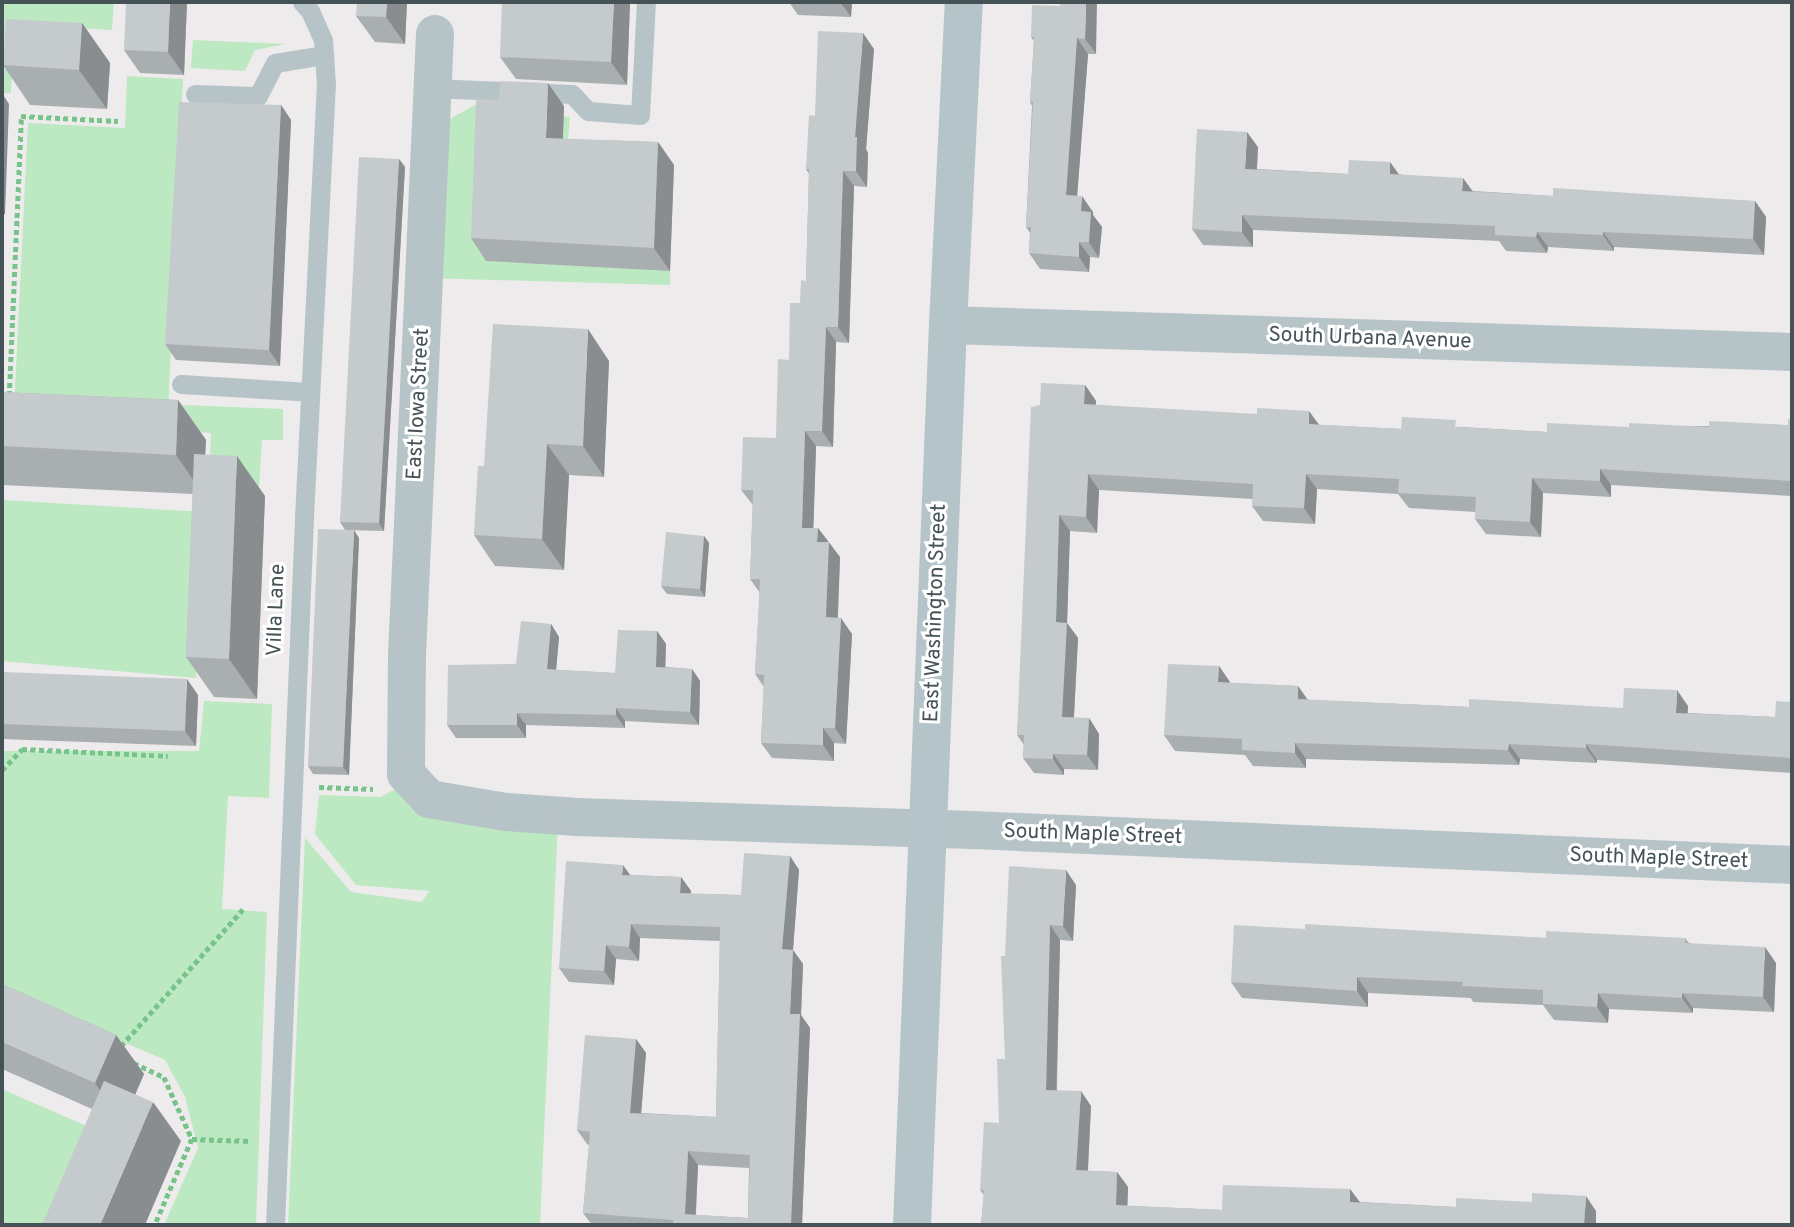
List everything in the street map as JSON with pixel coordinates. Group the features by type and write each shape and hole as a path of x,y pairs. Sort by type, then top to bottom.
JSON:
{"main road":[{"name":"East Washington Street","path":"912,1225 947,325 964,2"}],"street":[{"name":"East Iowa Street","path":"406,774 407,655 435,34"},
{"name":"South Urbana Avenue","path":"947,325 1792,352"},
{"name":"South Maple Street","path":"406,774 429,799 506,812 1792,865"}],"lane":[{"name":"Villa Lane","path":"275,1225 310,392 326,85 323,40 310,11 302,2"},
{"path":"432,88 572,94 588,111 640,115 646,2"},
{"path":"195,94 258,96 275,64 324,55"},
{"path":"181,384 310,392"}],"path":[{"path":"9,401 21,116 118,121"},
{"path":"2,770 22,749 168,756"},
{"path":"293,786 372,790 406,774"},
{"path":"114,1054 243,909"},
{"path":"126,1060 164,1077 192,1139 155,1225"},
{"path":"192,1139 278,1142"}],"green space":[{"path":"2,2 114,2 112,30 14,25 11,93 2,93"},
{"path":"193,40 286,44 255,50 245,71 191,68"},
{"path":"127,76 183,79 168,415 14,408 28,123 125,128"},
{"path":"475,105 570,117 566,163 670,271 670,285 425,278 430,130"},
{"path":"183,405 283,409 283,440 262,440 259,488 209,485 211,433 182,431"},
{"path":"2,500 204,512 196,678 2,661"},
{"path":"204,701 272,704 269,798 228,796 222,909 267,912 256,1225 164,1225 198,1148 185,1097 165,1060 2,990 2,751 199,751"},
{"path":"405,783 558,820 540,1225 288,1225 305,838 351,892 422,902 429,891 356,885 315,834 319,795 381,797"},
{"path":"2,1089 98,1131 57,1225 2,1225"}],"building":[{"path":"126,2 170,2 168,52 124,50"},
{"path":"357,2 387,2 386,17 356,16"},
{"path":"502,2 614,2 611,62 500,57"},
{"path":"1060,2 1086,2 1085,39 1077,38 1066,195 1082,196 1081,211 1091,212 1089,242 1079,242 1079,257 1029,253 1031,227 1026,227 1033,102 1030,102 1034,37 1031,37 1032,5 1060,6"},
{"path":"6,19 82,23 79,70 3,65"},
{"path":"818,31 863,33 855,137 856,171 843,171 838,327 826,327 822,431 805,431 802,528 818,528 817,542 829,542 826,617 841,618 835,728 823,728 823,745 761,743 764,675 755,674 760,579 750,579 753,490 741,490 743,437 776,438 778,359 789,360 790,303 800,303 801,280 806,281 809,169 806,169 809,115 815,116"},
{"path":"500,81 548,83 546,138 658,142 654,248 471,238 476,99 499,100"},
{"path":"179,102 281,105 269,350 165,344"},
{"path":"1197,129 1247,132 1245,169 1348,174 1349,160 1390,162 1390,174 1463,178 1462,191 1553,196 1553,188 1755,201 1753,239 1603,232 1603,235 1537,232 1536,237 1495,235 1495,226 1242,215 1242,232 1192,229"},
{"path":"359,157 399,159 379,523 340,522"},
{"path":"493,324 588,329 583,446 547,444 542,539 474,535 478,466 484,466"},
{"path":"1041,383 1085,385 1084,404 1257,414 1257,408 1309,411 1309,424 1401,429 1402,417 1456,420 1455,427 1547,432 1547,423 1709,427 1709,421 1788,425 1788,419 1792,420 1792,481 1600,469 1600,481 1532,478 1530,522 1475,519 1476,497 1398,493 1399,479 1306,474 1304,508 1252,506 1253,484 1088,474 1086,517 1059,515 1056,622 1067,623 1062,717 1089,718 1087,755 1053,754 1053,759 1023,758 1024,735 1017,735 1031,407 1040,405"},
{"path":"2,392 178,400 176,455 2,446"},
{"path":"194,454 237,456 229,659 186,657"},
{"path":"318,529 354,530 343,767 308,766"},
{"path":"666,532 704,536 700,589 661,586"},
{"path":"521,621 551,624 547,669 615,673 618,630 657,631 656,667 692,669 690,712 616,708 616,715 517,713 517,725 447,725 448,665 516,664"},
{"path":"1168,664 1219,666 1218,682 1298,686 1298,699 1469,707 1469,699 1623,708 1624,688 1677,690 1676,713 1775,717 1776,701 1792,702 1792,758 1586,744 1586,748 1509,744 1508,750 1295,743 1295,753 1242,750 1242,739 1164,735"},
{"path":"2,672 187,679 185,731 2,724"},
{"path":"744,853 790,856 782,949 793,950 790,1014 800,1014 791,1225 673,1225 673,1220 583,1213 590,1132 577,1130 585,1035 636,1039 630,1113 716,1117 720,927 631,924 629,947 606,945 604,971 559,968 566,861 623,865 622,875 681,877 680,893 741,895","holes":["688,1151 750,1155 748,1218 685,1214"]},
{"path":"1009,866 1066,870 1063,926 1050,925 1046,1090 1081,1091 1076,1170 1117,1172 1116,1205 1222,1210 1223,1185 1350,1189 1350,1202 1456,1207 1456,1198 1532,1202 1532,1193 1586,1196 1584,1225 981,1225 984,1122 999,1123 997,1059 1005,1059 1001,956 1005,956"},
{"path":"1305,924 1546,938 1546,931 1685,938 1685,943 1765,947 1763,997 1682,993 1682,998 1598,993 1597,1007 1543,1004 1543,990 1462,986 1463,982 1357,977 1357,991 1231,982 1234,925 1305,929"},
{"path":"2,984 116,1035 95,1083 2,1042"},
{"path":"104,1081 153,1102 100,1225 42,1225"}]}
